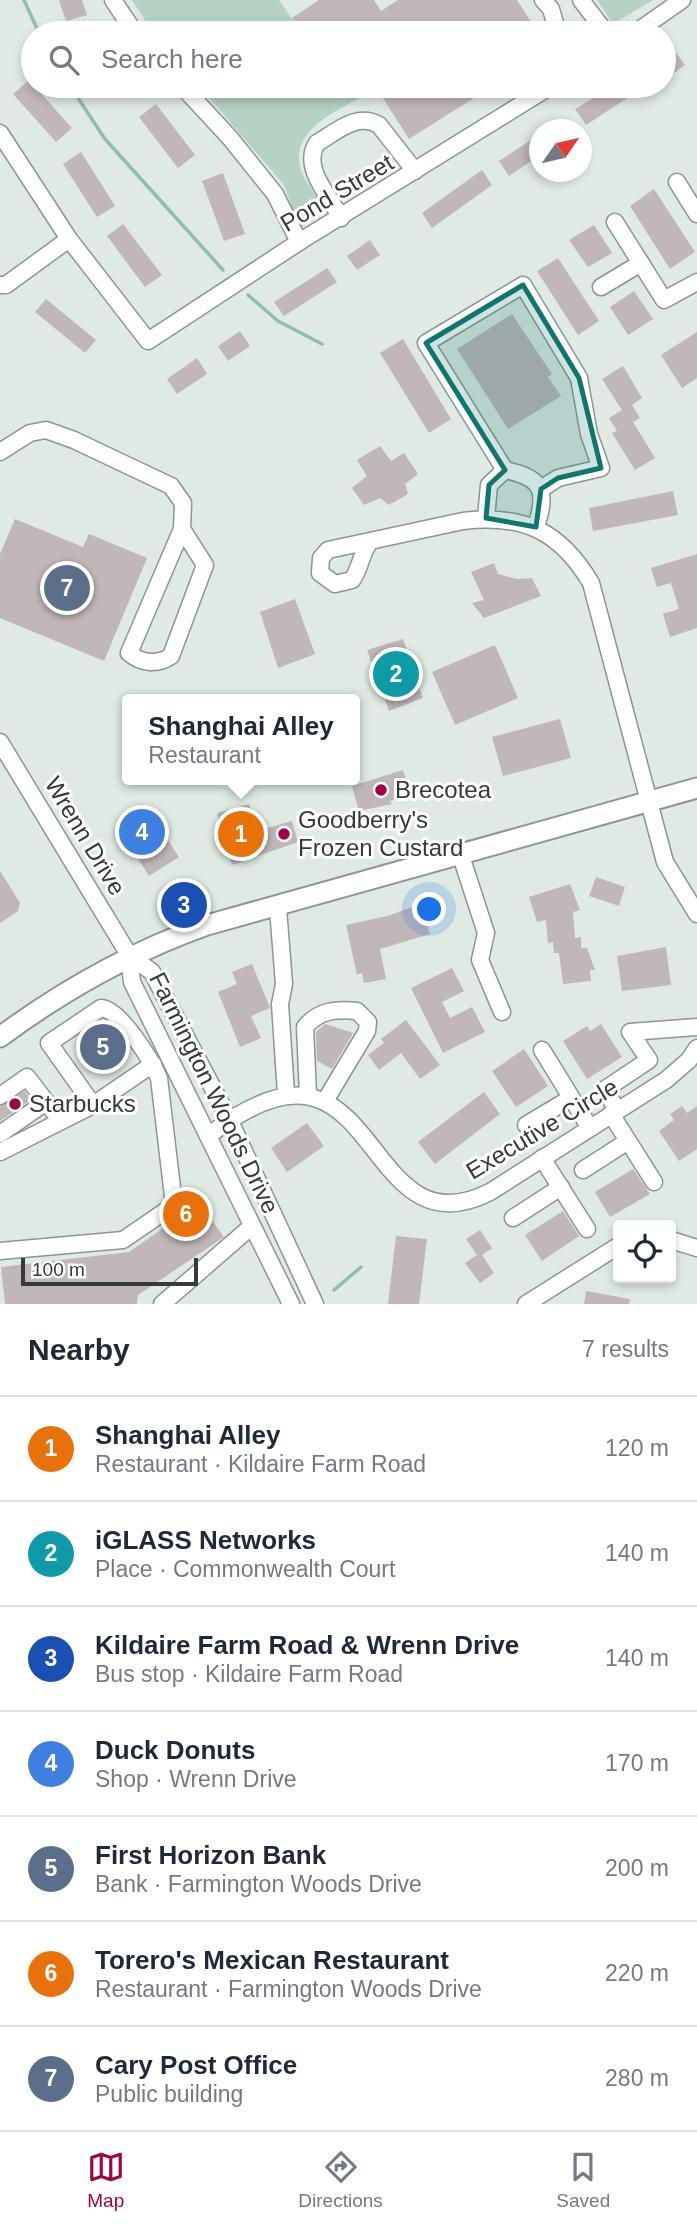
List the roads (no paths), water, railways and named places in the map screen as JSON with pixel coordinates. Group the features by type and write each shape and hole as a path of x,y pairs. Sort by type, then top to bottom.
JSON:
{"main road":[{"path":"0,1037 75,986 129,955 207,925 278,908 697,788"}],"street":[{"path":"113,0 127,21"},
{"path":"543,0 551,9 554,21"},
{"path":"581,0 597,21"},
{"path":"652,21 682,0"},
{"path":"192,98 230,138 275,194 299,242"},
{"name":"Pond Street","path":"69,239 148,341 526,98"},
{"path":"341,218 318,181 311,159 312,150 317,143 363,119 379,125 415,171"},
{"path":"0,133 69,239 6,285 0,285"},
{"path":"677,181 697,214"},
{"path":"615,222 664,300 697,282"},
{"path":"601,287 640,263"},
{"path":"536,527 541,489 558,478 601,468 589,434 579,378 523,285 426,342 505,470 527,474 541,489"},
{"path":"0,452 30,433 46,430 74,440 171,486 183,503 182,530 129,653 151,663 163,662 172,656 205,565 182,530"},
{"path":"486,518 489,485 505,470"},
{"path":"370,541 486,518 536,527 569,550 591,583 665,862 697,914"},
{"name":"Wrenn Drive","path":"0,742 7,764 129,955"},
{"path":"461,856 486,933 480,960 502,1012"},
{"path":"278,908 283,950 284,984 280,1004 286,1094"},
{"name":"Farmington Woods Drive","path":"129,955 152,972 229,1119 315,1304"},
{"name":"Farmington Woods Drive","path":"129,955 132,982 291,1304"},
{"path":"0,1251 123,1240 174,1205 159,1079 153,1064 115,1014 108,1009 93,1011 49,1043 93,1105"},
{"path":"308,1095 305,1027 313,1017 326,1011 358,1011 368,1022 367,1031 325,1101"},
{"path":"654,1182 628,1141 604,1090 649,1060 630,1032 697,1027"},
{"name":"Executive Circle","path":"208,1136 249,1107 286,1094 308,1095 325,1101 347,1116 405,1186 432,1200 461,1202 483,1195 590,1128 678,1070 697,1048"},
{"path":"542,1050 590,1128"},
{"path":"0,1152 93,1105 153,1064"},
{"path":"0,1096 27,1077 61,1121"},
{"path":"526,1125 571,1098"},
{"path":"0,1134 46,1102"},
{"path":"583,1170 628,1141"},
{"path":"542,1158 587,1229"},
{"path":"513,1218 561,1187"},
{"path":"162,1304 252,1226"},
{"path":"676,1242 697,1248"},
{"path":"526,1304 613,1249"}],"waterway":[{"path":"24,0 34,21"},
{"path":"78,98 105,139 223,270"},
{"path":"248,295 278,321 322,344"},
{"path":"334,1290 361,1267"}],"place":[{"name":"Cary Post Office","path":"67,588"},
{"name":"iGLASS Networks","path":"396,674"},
{"name":"Brecotea","path":"381,790"},
{"name":"Duck Donuts","path":"142,832"},
{"name":"Shanghai Alley","path":"241,834"},
{"name":"Goodberry's Frozen Custard","path":"284,834"},
{"name":"Kildaire Farm Road & Wrenn Drive","path":"184,905"},
{"name":"First Horizon Bank","path":"103,1047"},
{"name":"Starbucks","path":"15,1104"},
{"name":"Torero's Mexican Restaurant","path":"186,1214"}]}
